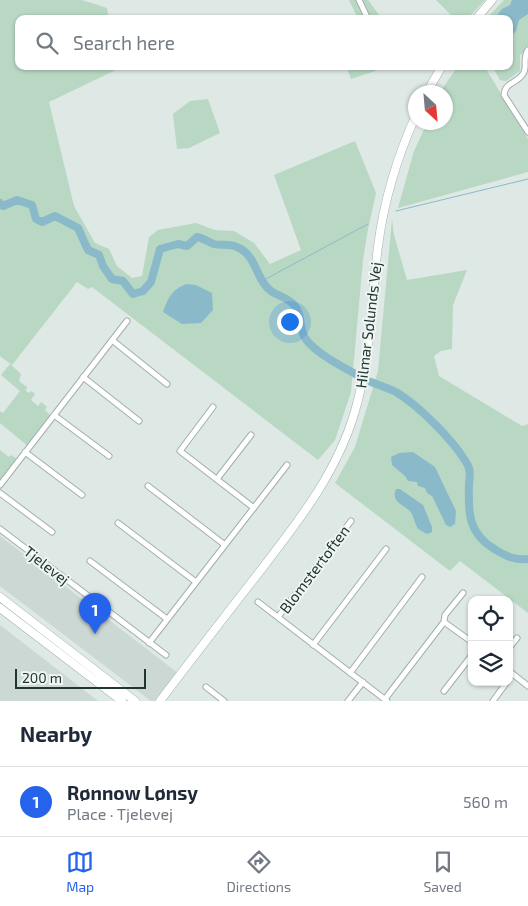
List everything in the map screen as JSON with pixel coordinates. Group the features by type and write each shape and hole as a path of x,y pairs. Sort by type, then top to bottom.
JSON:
{"street":[{"path":"359,0 366,15"},
{"path":"479,15 492,0"},
{"path":"528,50 524,58 526,67 524,73 504,89 504,95 528,132"},
{"path":"431,85 440,70"},
{"name":"Hilmar Sølunds Vej","path":"160,701 309,506 325,481 344,441 355,411 364,372 377,255 384,211 398,159 410,130"},
{"path":"0,485 127,321"},
{"path":"112,340 167,384"},
{"path":"83,377 138,421"},
{"path":"213,407 180,451 254,508"},
{"path":"54,415 108,456"},
{"path":"217,479 251,435"},
{"path":"25,452 82,495"},
{"path":"149,643 287,465"},
{"path":"148,486 225,545"},
{"path":"0,493 52,532"},
{"name":"Blomstertoften","path":"278,617 351,521"},
{"path":"118,523 196,582"},
{"name":"Tjelevej","path":"0,529 166,655"},
{"path":"313,644 386,550"},
{"path":"90,561 167,619"},
{"path":"350,673 422,577"},
{"name":"Blomstertoften","path":"258,602 386,700 444,622 445,615 463,593"},
{"path":"0,597 135,701"},
{"path":"0,608 122,701"},
{"path":"444,622 468,639"},
{"path":"513,643 517,638"},
{"name":"Hilmar Sølunds Vej","path":"166,701 205,644"},
{"path":"444,691 468,660"},
{"path":"513,674 527,684"},
{"path":"348,701 363,682"},
{"path":"493,701 504,686"},
{"path":"206,688 224,701"}],"shaded area":[{"path":"0,536 179,674 156,701 151,701 0,586"},
{"path":"0,625 98,701 0,701"}],"green space":[{"path":"0,0 82,0 107,8 108,15 15,15 15,70 116,70 49,102 74,206 95,243 109,249 117,266 132,278 142,276 149,237 158,230 196,223 215,230 234,231 254,243 270,264 301,250 274,175 355,141 376,193 363,260 351,392 335,440 318,460 92,287 88,289 77,282 12,365 0,356"},
{"path":"349,0 368,0 379,15 356,15"},
{"path":"436,0 485,0 471,15 451,15"},
{"path":"504,0 528,0 528,49 520,55 520,71 506,81 500,80 494,70 513,70 513,15 490,15"},
{"path":"348,70 378,70 351,79"},
{"path":"455,70 487,70 528,139 528,172 398,208 414,151 424,130 453,130 453,85 445,85"},
{"path":"208,99 220,133 189,148 177,149 173,114 190,101"},
{"path":"392,219 394,235 407,280 467,270 453,305 452,349 441,351 434,356 439,376 522,426 528,424 528,613 513,602 513,596 506,596 460,561 450,571 335,483 355,447 378,371"},
{"path":"10,364 21,374 19,381 27,387 26,391 29,393 31,391 35,394 31,400 38,406 41,402 47,407 45,410 52,417 29,447 0,423 0,411 3,413 20,391 1,375"},
{"path":"0,450 9,457 11,455 17,459 0,480"}],"water":[{"path":"512,0 528,0 528,14 519,20 516,31 513,34 513,15 497,15 502,9 510,5"},
{"path":"186,284 196,285 212,293 213,310 201,323 182,324 163,312 171,295"},
{"path":"413,452 435,467 456,511 455,524 450,527 446,525 432,496 427,493 425,488 418,486 417,482 408,481 392,465 391,457 399,453"},
{"path":"396,489 400,489 423,505 432,527 432,532 427,534 418,529 412,514 395,498"}],"waterway":[{"path":"396,211 528,179"},
{"path":"0,203 3,206 17,200 32,205 36,219 42,222 55,216 78,228 88,250 99,255 103,266 112,279 123,281 133,294 143,291 151,282 160,249 178,244 187,246 197,237 214,244 237,247 244,251 252,261 266,286 292,303 296,308 306,340 327,358 357,375"},
{"path":"262,281 368,224"},
{"path":"371,382 396,392 414,405 444,434 460,453 468,465 470,475 470,513 475,530 480,537 487,544 504,554 515,558 528,559"}],"place":[{"name":"Rønnow Lønsy","path":"95,634"}]}
